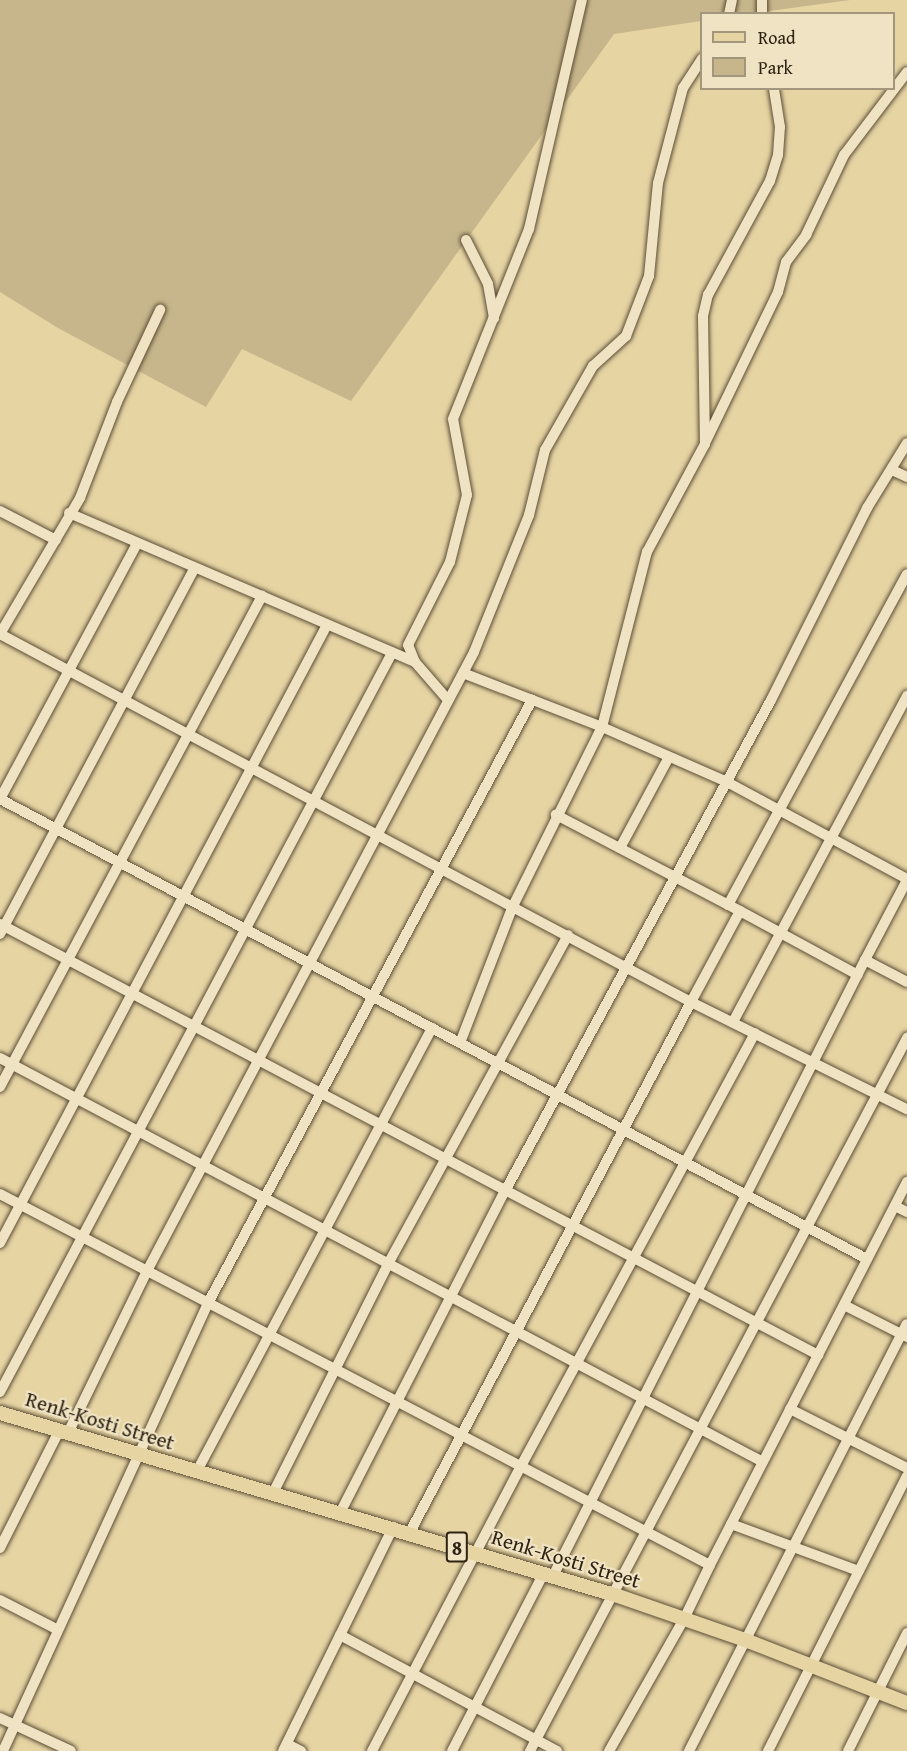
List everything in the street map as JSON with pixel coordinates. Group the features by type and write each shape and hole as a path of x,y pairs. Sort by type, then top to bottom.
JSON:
{"main road":[{"name":"Renk-Kosti Street","path":"0,1413 196,1473 274,1491 615,1595 814,1665 907,1703"}],"street":[{"path":"448,700 415,662 408,645 450,562 467,495 453,419 529,230 582,0"},
{"path":"0,1548 463,673 529,515 545,450 593,366 626,336 649,276 658,183 683,88 700,62"},
{"path":"895,88 907,72"},
{"path":"705,444 703,316 708,295 771,181 778,156 780,127 774,90"},
{"path":"460,1043 513,906 556,815 602,727 640,571 705,444 778,292 786,262 806,235 844,155 893,90"},
{"path":"466,240 488,284 494,318"},
{"path":"160,310 117,402 80,498 69,513 56,540 0,634 691,1002 907,1109"},
{"path":"341,1511 395,1401 556,1094 808,631 867,508 907,443"},
{"path":"892,470 907,477"},
{"path":"0,511 56,540"},
{"path":"69,513 415,662"},
{"path":"138,543 0,799 867,1259"},
{"path":"195,568 1,928 68,960 504,1193 818,1355"},
{"path":"728,905 907,574"},
{"path":"0,1088 262,596"},
{"path":"0,1243 254,768 327,625"},
{"path":"0,1392 392,653"},
{"path":"452,1751 588,1502 907,879 727,782 602,727 463,673"},
{"path":"733,1022 907,696"},
{"path":"3,1751 208,1303 318,1094 532,700"},
{"path":"620,848 669,757"},
{"path":"556,815 858,975"},
{"path":"410,1532 460,1433 741,911"},
{"path":"274,1491 388,1264 568,935"},
{"path":"866,960 907,982"},
{"path":"196,1473 432,1028"},
{"path":"372,1751 410,1674 755,1033"},
{"path":"530,1751 615,1595 907,1038"},
{"path":"0,1058 763,1462"},
{"path":"609,1751 684,1619 907,1182"},
{"path":"0,1194 710,1565"},
{"path":"895,1206 907,1212"},
{"path":"844,1305 904,1336"},
{"path":"689,1751 904,1336 907,1324"},
{"path":"790,1409 907,1468"},
{"path":"768,1751 814,1665 907,1476"},
{"path":"731,1524 859,1570"},
{"path":"301,1751 285,1747 393,1527"},
{"path":"0,1600 58,1630"},
{"path":"848,1751 907,1633"},
{"path":"340,1635 557,1751"},
{"path":"0,1718 71,1751"}],"green space":[{"path":"0,0 850,0 762,12 700,12 700,21 614,34 351,401 242,349 206,407 58,328 0,292"}]}
